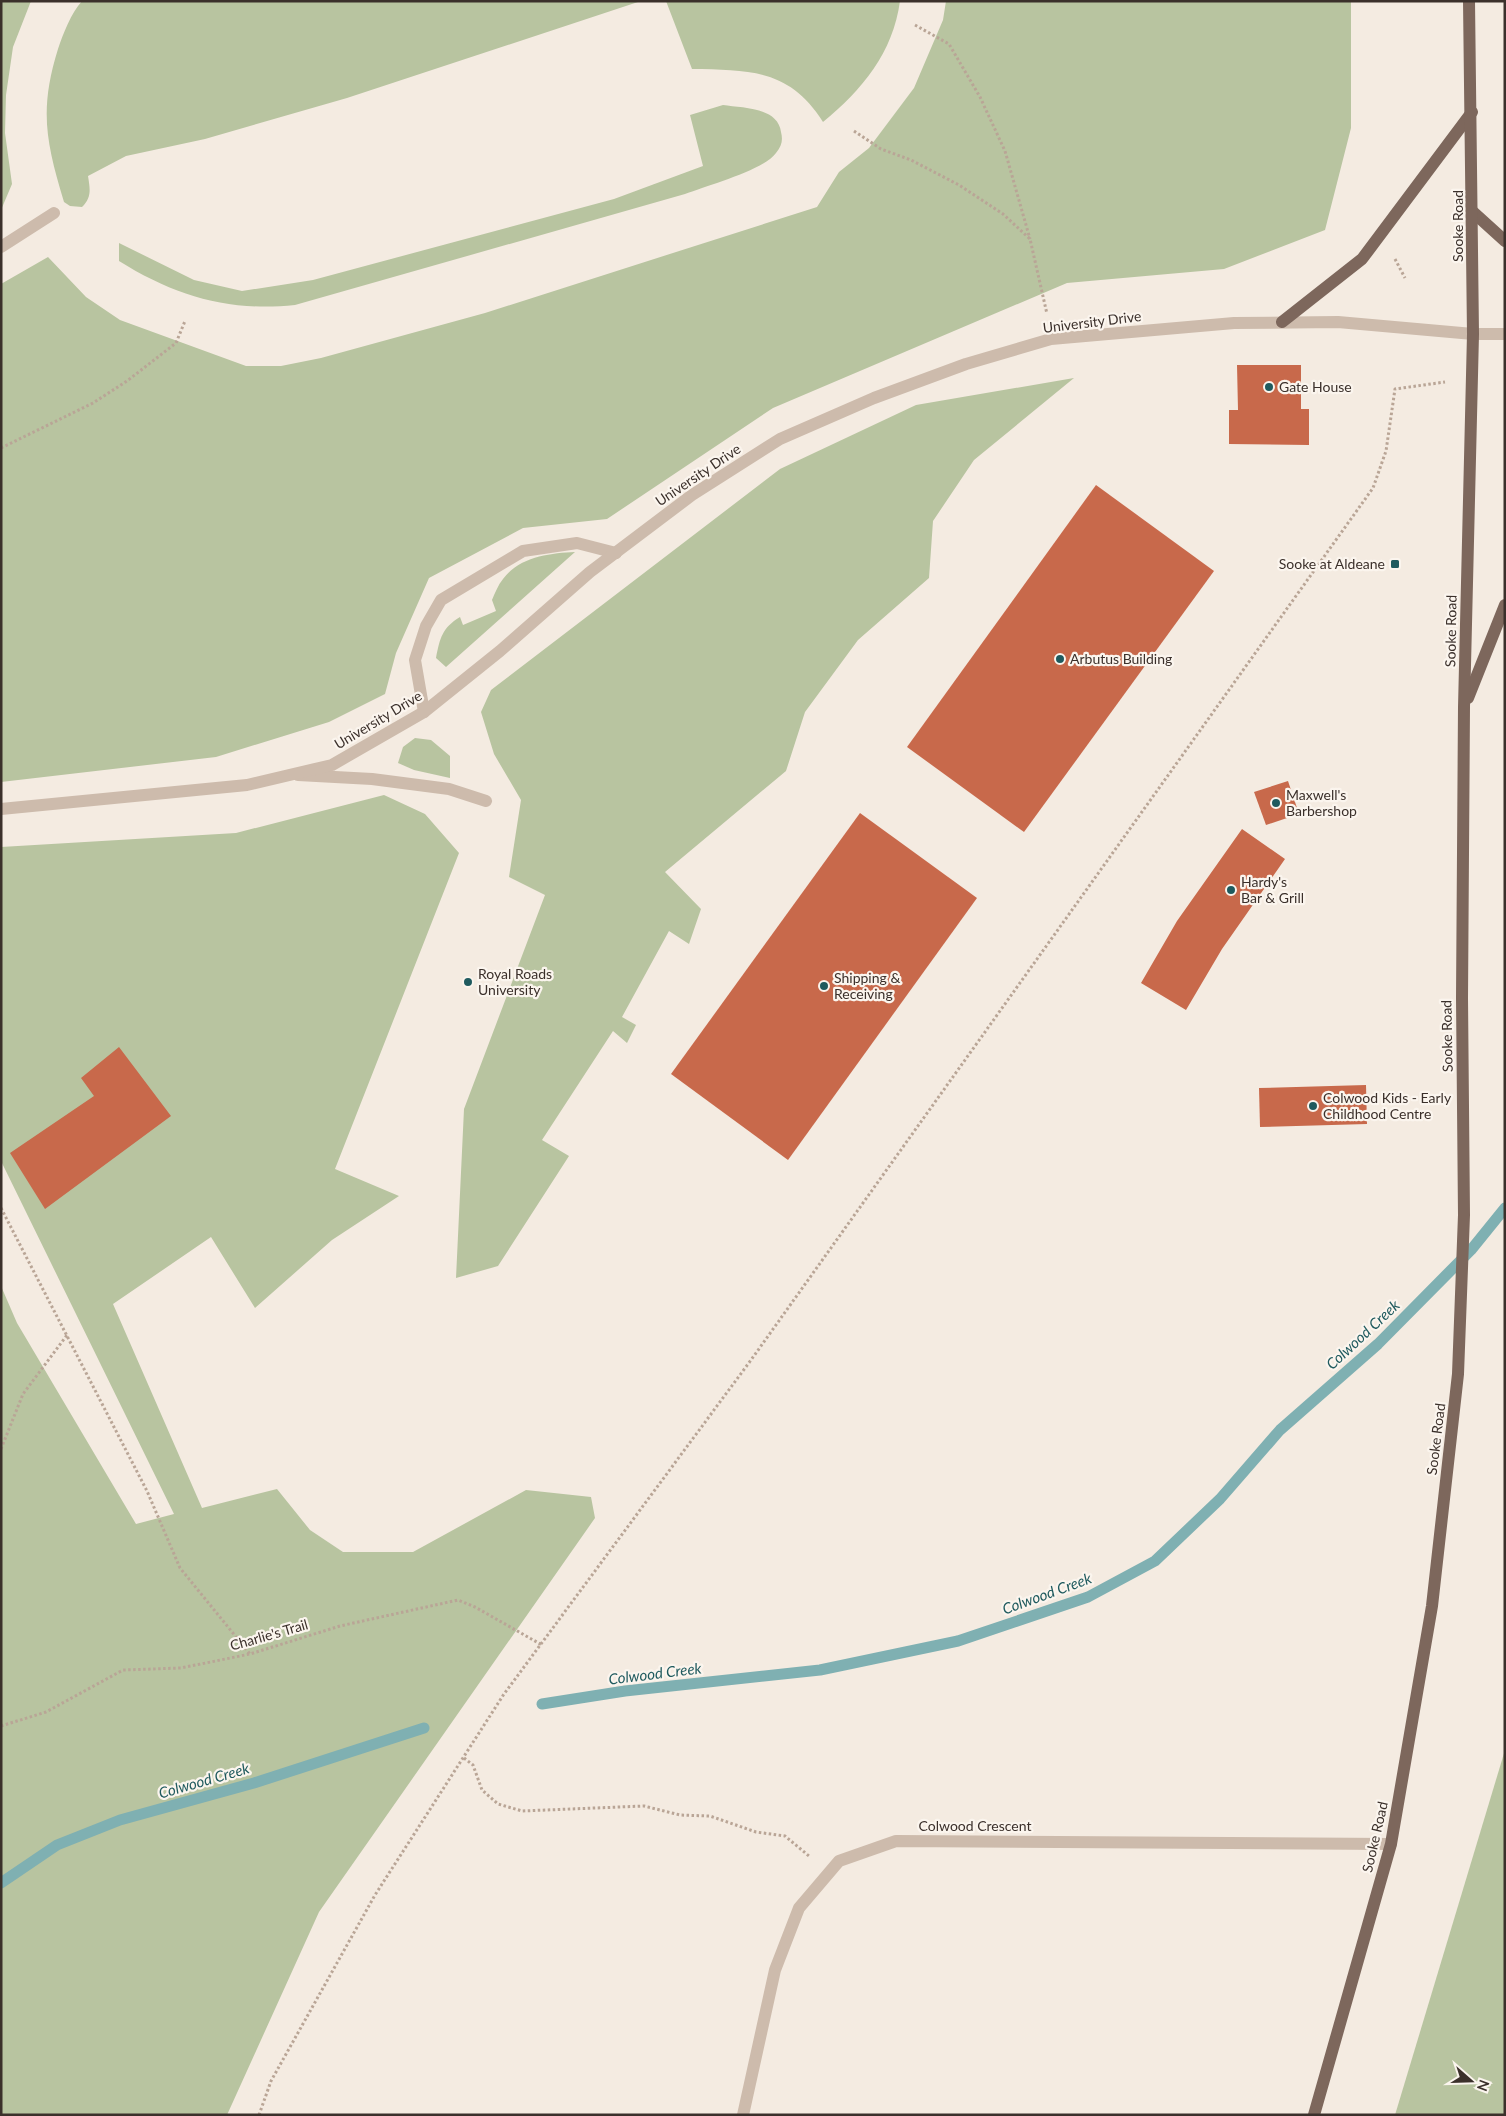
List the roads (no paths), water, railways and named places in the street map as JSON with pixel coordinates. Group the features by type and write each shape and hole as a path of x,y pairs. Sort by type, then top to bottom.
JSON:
{"main road":[{"name":"Sooke Road","path":"1314,2115 1391,1844 1432,1606 1458,1374 1464,1216 1462,998 1464,707 1474,334 1469,1"},
{"path":"1282,322 1362,259 1472,112"},
{"path":"1472,212 1505,240"},
{"path":"1464,707 1505,605"}],"street":[{"path":"1,247 54,213"},
{"name":"University Drive","path":"1,809 247,785 332,765 424,712 616,553 692,495 780,439 874,398 966,364 1051,339 1234,322 1338,322 1474,334 1505,334"},
{"path":"424,712 415,660 426,626 441,600 523,551 577,543 616,553"},
{"path":"290,775 372,779 449,789 486,801"},
{"name":"Colwood Crescent","path":"743,2115 775,1970 799,1908 839,1861 896,1840 1391,1844"}],"waterway":[{"name":"Colwood Creek","path":"542,1704 625,1691 820,1670 958,1641 1088,1597 1155,1561 1220,1499 1280,1430 1378,1344 1471,1250 1505,1208"},
{"name":"Colwood Creek","path":"1,1883 57,1845 120,1820 254,1783 424,1728"}],"place":[{"name":"Gate House","path":"1269,387"},
{"name":"Sooke at Aldeane","path":"1395,564"},
{"name":"Arbutus Building","path":"1060,659"},
{"name":"Maxwell's Barbershop","path":"1276,803"},
{"name":"Hardy's Bar & Grill","path":"1231,890"},
{"name":"Royal Roads University","path":"468,982"},
{"name":"Shipping & Receiving","path":"824,986"},
{"name":"Colwood Kids - Early Childhood Centre","path":"1313,1106"}]}
